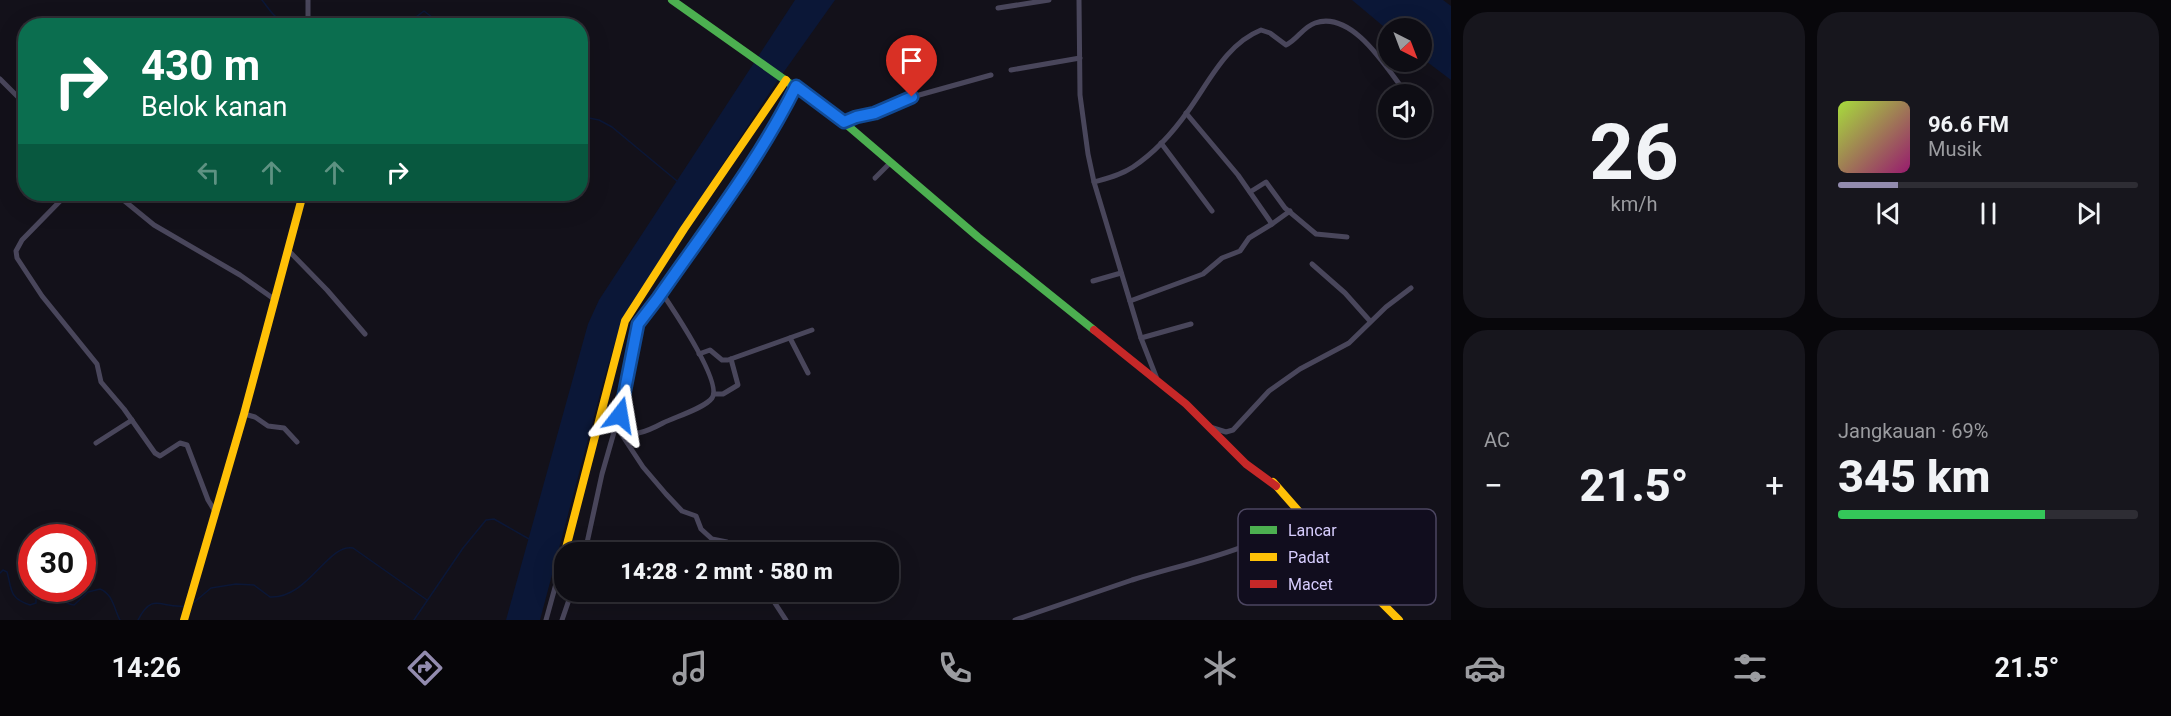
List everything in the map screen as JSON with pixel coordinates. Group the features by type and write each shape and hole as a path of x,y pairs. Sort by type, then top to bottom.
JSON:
{"street":[{"path":"308,0 308,18"},
{"path":"998,8 1049,0"},
{"path":"1079,0 1083,123 1094,182 1140,338 1158,381"},
{"path":"675,1 844,122 969,230 1186,404 1297,509"},
{"path":"1094,182 1132,168 1161,143 1186,113 1220,63 1249,36 1261,30 1286,45 1310,25 1323,21 1336,23 1362,38 1399,84"},
{"path":"1011,70 1080,58"},
{"path":"844,122 875,113 906,99 991,75"},
{"path":"0,79 18,97"},
{"path":"567,542 625,321 784,79"},
{"path":"588,542 602,474 618,431 638,324 662,293 779,119 796,86"},
{"path":"1186,113 1238,175 1272,224"},
{"path":"1161,143 1212,212"},
{"path":"875,178 891,162"},
{"path":"1250,192 1266,182 1281,203 1319,235 1347,237"},
{"path":"60,201 22,240 15,251 17,258 42,296 98,366 101,382 158,456 164,455 180,442 187,445 208,500 216,513"},
{"path":"125,201 154,225 240,275 274,299"},
{"path":"185,616 244,414 301,201"},
{"path":"1130,301 1203,274 1222,258 1240,251 1249,238 1290,211"},
{"path":"288,250 365,334"},
{"path":"1312,264 1345,293 1370,321"},
{"path":"1093,281 1121,273"},
{"path":"1207,426 1226,432 1233,430 1261,398 1300,369 1341,348 1411,288"},
{"path":"618,431 631,434 649,431 708,402 714,394 699,354 662,293"},
{"path":"1140,338 1191,324"},
{"path":"699,354 710,350 722,360 731,359 812,330"},
{"path":"790,338 808,374"},
{"path":"714,394 723,394 738,385 731,359"},
{"path":"244,414 255,417 268,426 284,428 297,442"},
{"path":"96,443 132,420"},
{"path":"618,431 648,473 682,511 696,516 701,529 712,539 727,542"},
{"path":"1015,620 1132,580 1238,548"},
{"path":"546,620 554,591"},
{"path":"562,620 568,602"},
{"path":"775,602 786,620"},
{"path":"1384,605 1399,620"}],"water":[{"path":"795,0 835,0 776,83 629,307 620,326 604,379 561,542 554,542 554,567 540,620 506,620 588,324 599,300"},
{"path":"1352,0 1443,0 1451,6 1451,80 1432,66 1432,18 1378,18 1378,22"}],"waterway":[{"path":"262,0 278,18"},
{"path":"416,18 424,11 433,18"},
{"path":"588,118 599,120 612,127 677,181"},
{"path":"414,620 463,548 486,520 494,519 529,539"},
{"path":"192,604 211,588 236,584 254,585 270,597 283,595 306,581 335,554 344,549 353,548 427,600"},
{"path":"0,573 3,570 7,572 14,596 30,605 36,603 36,594 39,589 74,605 88,592 100,589 108,594 120,620"},
{"path":"138,620 143,611 153,604 185,606"}],"traffic: fast":[{"path":"672,0 840,119 978,237 1094,330"}],"traffic: slow":[{"path":"568,542 625,321 684,229 786,80"},
{"path":"184,620 244,414 301,201"},
{"path":"1273,482 1297,509"},
{"path":"1384,605 1399,620"}],"traffic: jam":[{"path":"1094,330 1186,404 1246,464 1276,486"}],"route":[{"path":"620,415 638,324 756,154 779,119 796,86 844,122 875,113 912,97"}]}
